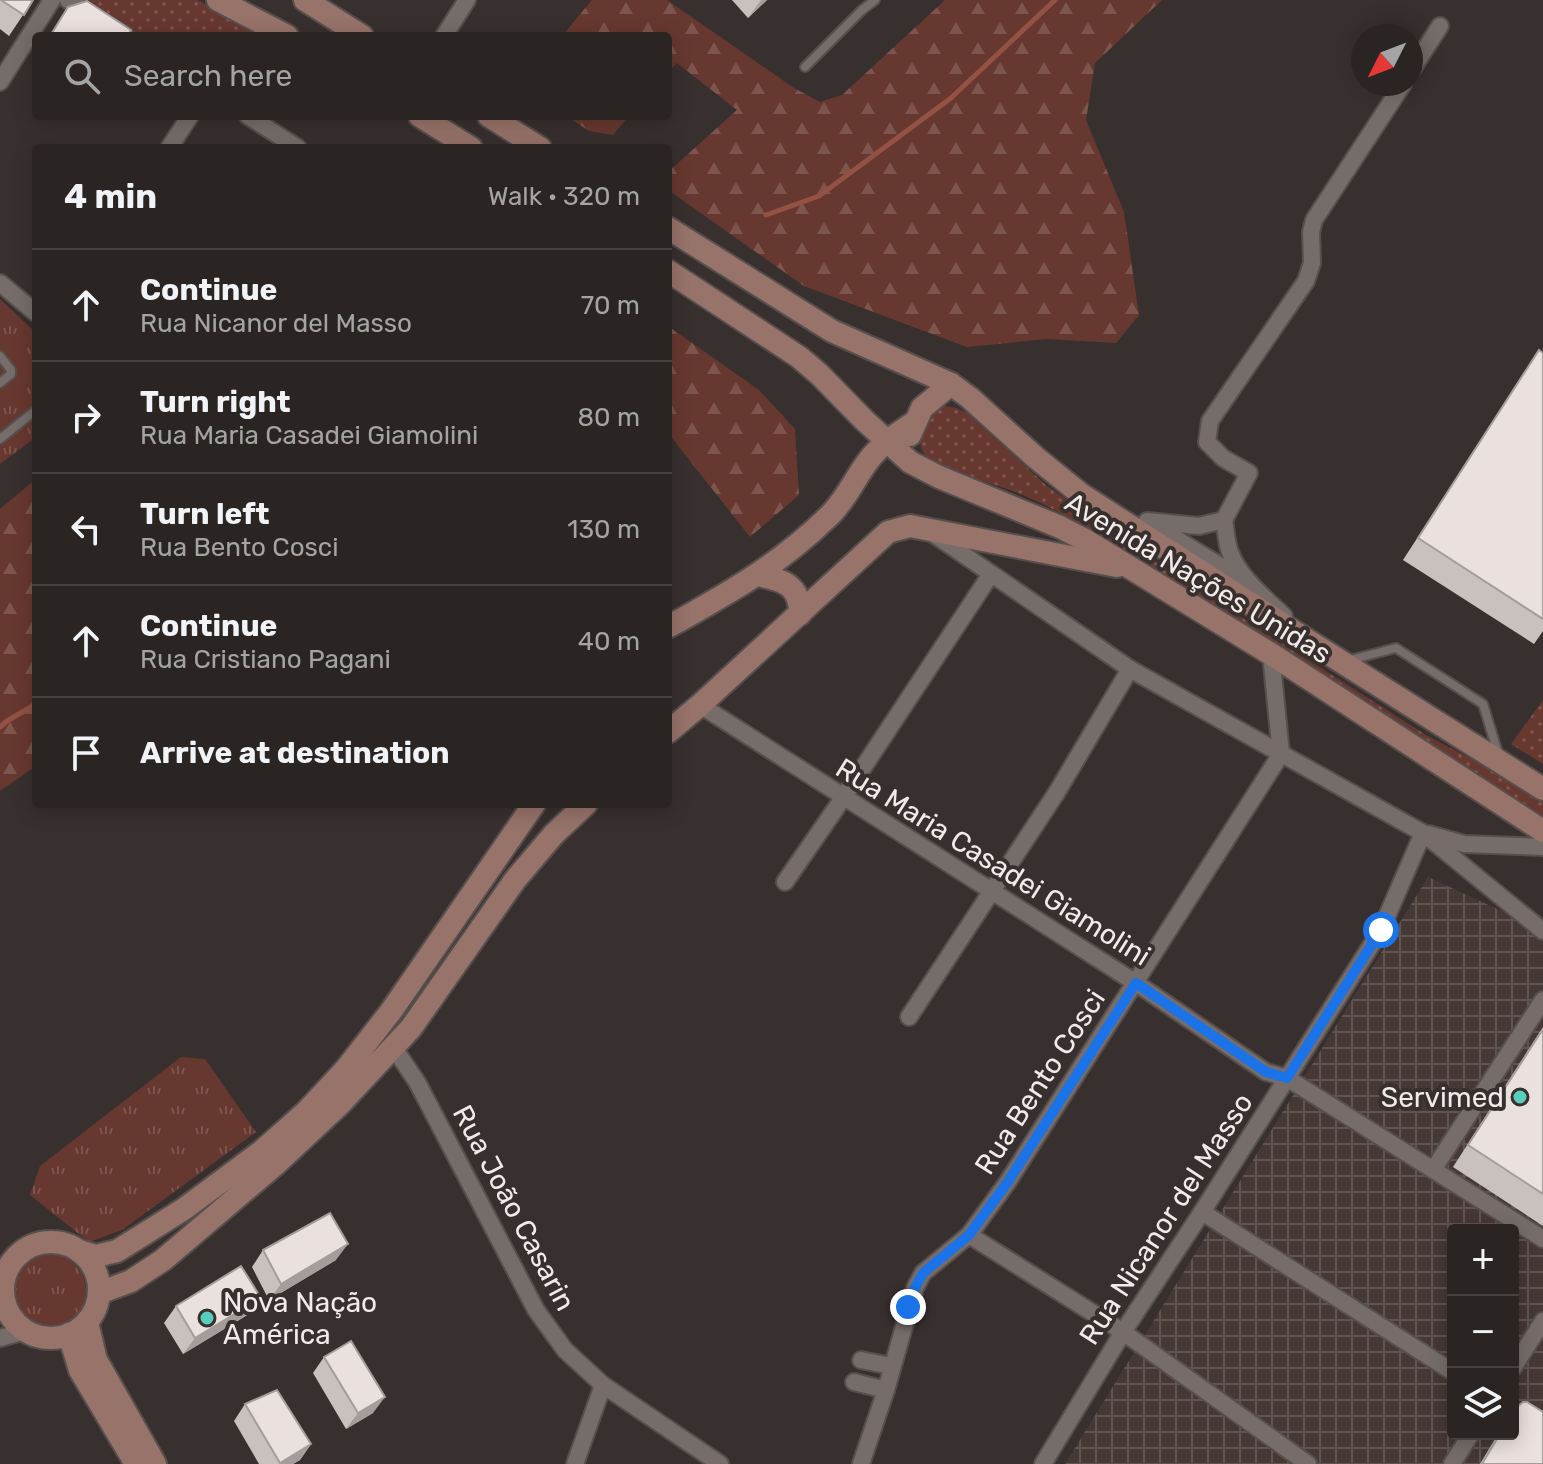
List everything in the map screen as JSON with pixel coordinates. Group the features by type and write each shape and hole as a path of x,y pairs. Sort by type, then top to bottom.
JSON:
{"main road":[{"path":"218,0 279,32"},
{"path":"305,0 356,32"},
{"path":"426,120 465,144"},
{"path":"495,120 534,144"},
{"name":"Avenida Nações Unidas","path":"672,231 832,331 951,384 1082,495 1543,789"},
{"name":"Avenida Nações Unidas","path":"672,274 799,357 910,462 1060,527 1133,569 1271,654 1543,831"},
{"path":"910,462 908,441 922,408 951,384"},
{"path":"840,505 856,475 863,449 864,420"},
{"path":"672,625 740,587 789,553 840,505 871,457 887,441 915,422"},
{"path":"672,729 888,532 910,526 1133,569"},
{"path":"758,575 784,581 792,588 799,599 800,614"},
{"path":"79,1251 91,1263 97,1277 99,1293 96,1308 78,1328 60,1337 44,1338 29,1333 16,1323 2,1298 4,1279 20,1253 34,1245 49,1242 65,1244 96,1256 117,1251 195,1201 262,1151 306,1112 346,1069 392,1010 531,808"},
{"path":"99,1293 131,1281 163,1260 277,1163 339,1105 411,1028 515,880 554,834 582,808"},
{"path":"78,1328 80,1370 136,1464"},
{"path":"78,1328 155,1464"}],"street":[{"path":"0,82 52,0"},
{"path":"68,0 120,32"},
{"path":"447,32 467,0"},
{"path":"1423,52 1440,26"},
{"path":"1307,640 1253,586 1229,551 1224,520 1249,473 1223,458 1207,442 1210,421 1306,281 1312,263 1311,232 1314,220 1395,96"},
{"path":"172,144 187,120"},
{"path":"254,120 292,144"},
{"path":"0,283 32,310"},
{"path":"1082,495 1147,521 1253,586"},
{"path":"1147,521 1199,526 1224,520"},
{"path":"927,530 1130,669 1423,833 1543,931"},
{"path":"785,882 991,574"},
{"path":"1271,654 1281,754"},
{"path":"909,1017 1057,792 1130,669"},
{"name":"Rua Maria Casadei Giamolini","path":"700,705 1136,983 1266,1072 1287,1078 1543,1239"},
{"name":"Rua Bento Cosci","path":"861,1464 915,1288 923,1273 969,1235 1007,1183 1281,754"},
{"path":"1423,833 1464,844 1543,847"},
{"name":"Rua Nicanor del Masso","path":"1043,1464 1123,1332 1381,930 1423,833"},
{"path":"1433,1170 1543,1000"},
{"name":"Rua João Casarin","path":"394,1048 417,1082 536,1310 565,1350 603,1385 720,1464"},
{"path":"1202,1212 1447,1368"},
{"path":"969,1235 1123,1332 1308,1464"},
{"path":"1519,1359 1543,1321"},
{"path":"0,1338 29,1333"},
{"path":"861,1360 891,1366"},
{"path":"854,1382 886,1390"},
{"path":"575,1464 603,1385"},
{"path":"1452,1464 1467,1440"}],"lane":[{"path":"805,67 875,0"},
{"path":"0,356 11,370 0,383"},
{"path":"0,439 32,413"},
{"path":"1343,662 1396,648 1483,704 1500,762"}],"shaded area":[{"path":"1428,877 1543,930 1543,1464 1065,1464"}],"green space":[{"path":"74,0 198,0 252,32 125,32"},
{"path":"592,0 667,0 794,88 820,102 842,95 945,0 1162,0 1095,63 1086,120 1124,212 1139,315 1116,343 1047,339 967,347 804,286 672,193 672,168 737,110 677,63 672,68 672,32 565,32"},
{"path":"572,120 626,120 613,135 589,131"},
{"path":"0,299 32,329 32,440 0,464"},
{"path":"672,329 759,390 795,429 799,495 750,537 672,438"},
{"path":"946,406 967,413 1047,486 1166,569 1426,735 1526,788 1543,800 1543,816 1097,533 1024,495 958,473 930,460 921,445 922,429 931,415"},
{"path":"32,482 32,769 0,791 0,509"},
{"path":"1543,700 1543,764 1511,744"},
{"path":"181,1057 205,1059 256,1132 122,1230 89,1242 30,1195 40,1166"},
{"path":"49,1254 63,1257 75,1265 83,1277 86,1291 83,1305 75,1317 63,1325 49,1328 35,1325 23,1317 15,1305 12,1291 15,1277 23,1265 35,1257"}],"building":[{"path":"1,0 33,0 24,15"},
{"path":"87,1 131,30 52,32 68,7"},
{"path":"1539,350 1543,353 1543,619 1418,538"},
{"name":"Servimed","path":"1543,1029 1543,1194 1468,1145"},
{"path":"330,1213 348,1244 281,1284 263,1250"},
{"name":"Nova Nação América","path":"241,1266 261,1298 195,1338 176,1306"},
{"path":"351,1341 385,1397 358,1413 324,1357"},
{"path":"277,1390 311,1444 280,1463 245,1404"},
{"path":"1527,1402 1543,1412 1543,1464 1482,1464 1496,1440 1519,1440 1519,1405"}],"waterway":[{"path":"766,215 819,196 951,98 1055,0"},
{"path":"0,727 32,706"}],"place":[{"name":"Servimed","path":"1520,1097"},
{"name":"Nova Nação América","path":"207,1318"}],"route":[{"path":"908,1307 923,1273 969,1235 1007,1183 1136,983 1266,1072 1287,1078 1381,930"}]}
